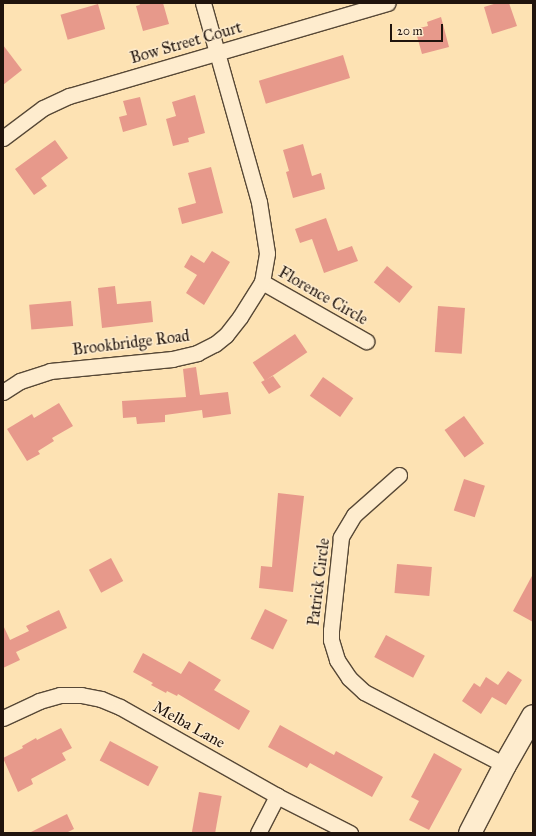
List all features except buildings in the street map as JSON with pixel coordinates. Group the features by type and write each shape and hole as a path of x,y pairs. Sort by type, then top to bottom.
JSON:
{"street":[{"name":"Brookbridge Road","path":"3,392 20,381 50,371 172,359 198,353 215,344 226,335 240,317 262,282 266,253 263,222 203,3"},
{"name":"Bow Street Court","path":"3,138 43,108 55,101 217,52 388,3"},
{"name":"Florence Circle","path":"262,282 366,341"},
{"name":"Patrick Circle","path":"399,475 348,522 341,537 331,620 331,640 334,651 342,669 364,692 505,765"},
{"name":"Melba Lane","path":"3,718 40,701 60,696 81,695 101,699 120,707 277,796 350,833"},
{"path":"470,833 505,765 533,716"},
{"path":"258,833 277,796"}]}
